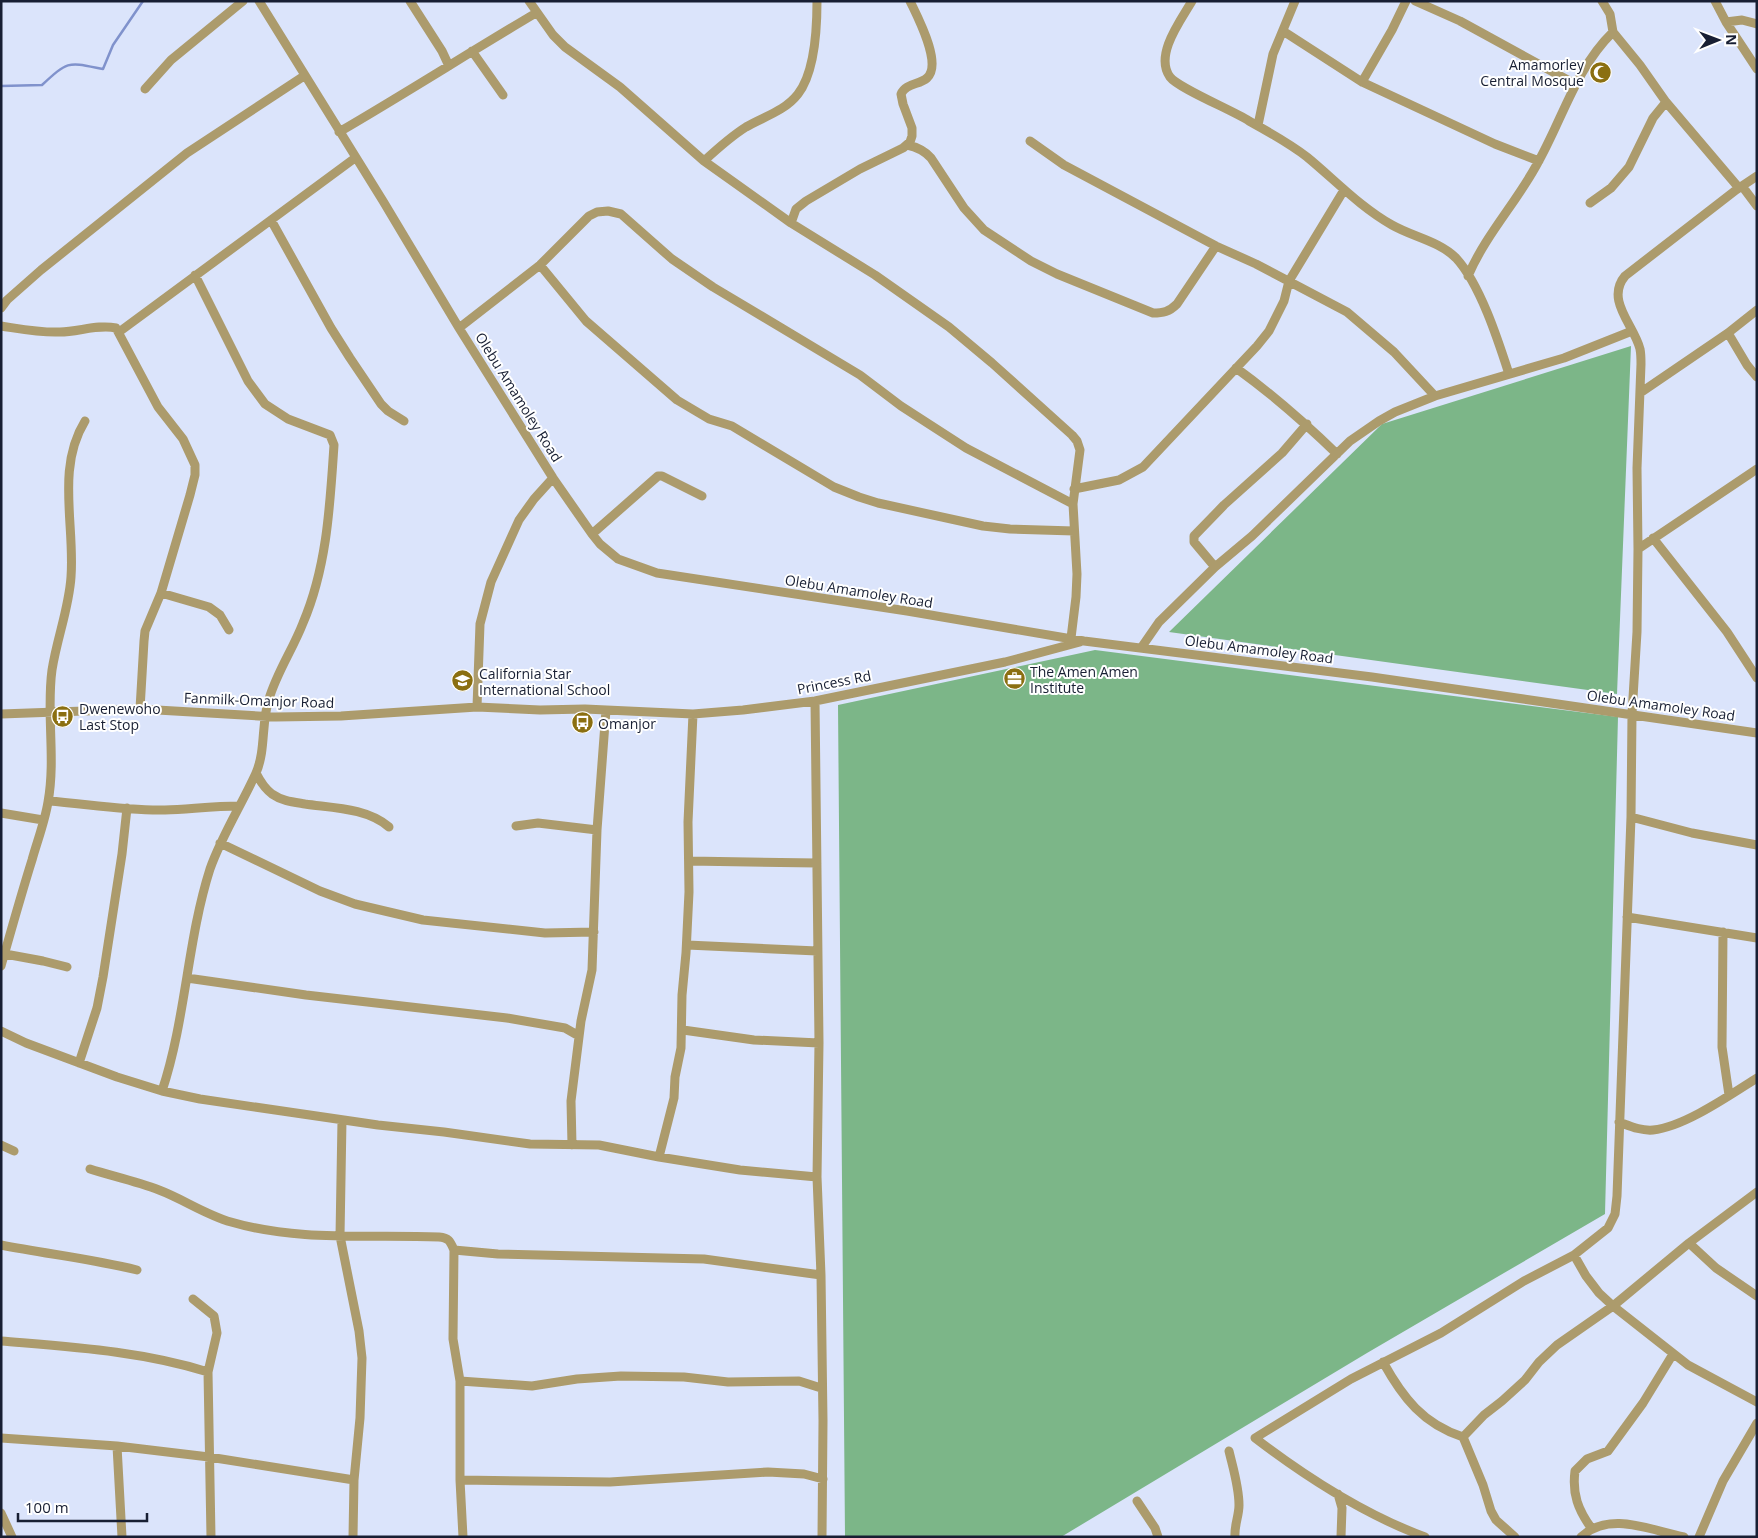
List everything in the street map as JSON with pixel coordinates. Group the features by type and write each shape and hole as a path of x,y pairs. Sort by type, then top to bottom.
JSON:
{"street":[{"path":"145,89 171,60 243,1"},
{"name":"Olebu Amamoley Road","path":"259,1 459,328 554,478 592,534 600,544 618,559 657,574 907,611 1084,641 1372,677 1757,733"},
{"path":"410,1 442,51 449,66"},
{"path":"529,1 553,35 566,47 620,87 704,161 791,223 876,276 949,327 1072,435 1077,441 1080,450 1073,504 1078,574 1071,638"},
{"path":"704,161 726,140 775,112 797,95 809,74 812,60 817,1"},
{"path":"908,145 912,136 912,128 903,104 902,94 906,88 927,78 932,69 929,46 910,1"},
{"path":"1192,1 1168,44 1166,65 1171,78 1183,87 1258,125 1306,157 1363,206 1393,225 1437,245 1456,258 1468,276 1492,325 1509,374"},
{"path":"1258,125 1273,54 1295,1"},
{"path":"1362,82 1392,30 1406,1"},
{"path":"1415,1 1460,21 1575,84"},
{"path":"1602,1 1610,14 1614,32 1666,102 1757,206"},
{"path":"1715,1 1726,22 1757,69"},
{"path":"340,132 536,13"},
{"path":"1726,22 1742,20 1757,24"},
{"path":"1283,31 1362,82 1495,144 1539,161"},
{"path":"1468,276 1486,241 1539,161 1575,84 1591,57 1614,32"},
{"path":"472,51 503,95"},
{"path":"1,308 7,300 54,260 187,153 304,76"},
{"path":"1590,203 1611,188 1629,167 1653,118 1666,102"},
{"path":"1030,141 1064,165 1216,246 1289,281 1347,312 1394,352 1435,396"},
{"path":"791,223 796,210 806,201 860,169 908,145 917,147 931,158 964,208 984,230 1031,261 1057,274 1153,314 1171,311 1216,246"},
{"path":"119,332 355,158"},
{"path":"1425,1537 1338,1494 1292,1466 1255,1438 1351,1379 1441,1333 1524,1281 1574,1255 1608,1228 1616,1214 1632,714 1637,632 1638,549 1636,468 1640,393 1640,350 1619,302 1618,294 1621,281 1632,270 1757,176"},
{"path":"1074,489 1119,480 1143,467 1236,368 1269,331 1284,301 1289,281 1344,190"},
{"path":"459,328 540,265 589,216 598,212 608,211 620,214 672,259 713,287 860,375 901,406 966,448 1073,504"},
{"path":"271,220 331,328 350,358 381,404 404,421"},
{"path":"540,265 586,321 677,400 709,419 732,426 834,487 859,497 982,526 1074,531"},
{"path":"162,1091 170,1063 195,927 210,870 220,843 256,773 260,759 265,716 274,686 303,623 320,571 328,515 334,445 330,435 288,419 265,404 248,381 195,275"},
{"path":"1640,393 1728,333 1757,310"},
{"path":"1,326 32,331 60,332 116,328 158,407 183,439 196,466 190,495 162,593 146,631 140,709"},
{"path":"1141,648 1159,622 1215,567 1252,536 1350,441 1379,421 1395,412 1435,396 1564,358 1632,331"},
{"path":"1728,333 1747,365 1757,377"},
{"path":"1236,368 1307,424 1337,454"},
{"path":"1,966 49,801 52,671 72,576 69,474 74,446 78,433 85,421"},
{"path":"1215,567 1194,542 1194,536 1224,505 1282,453 1307,424"},
{"path":"1638,549 1757,468"},
{"path":"592,534 658,476 662,476 702,496"},
{"path":"477,707 480,624 492,582 512,532 519,520 534,499 554,478"},
{"path":"1653,538 1727,632 1757,678"},
{"path":"162,593 210,607 220,615 229,630"},
{"name":"Princess Rd","path":"477,707 693,714 743,710 815,701 1005,662 1084,641"},
{"path":"815,701 819,1043 817,1177 821,1275 822,1537"},
{"name":"Fanmilk-Omanjor Road","path":"1,714 140,709 265,716 341,716 426,712 477,707"},
{"path":"572,1145 571,1101 579,1036 592,970 597,830 606,710"},
{"path":"659,1158 674,1098 675,1077 681,1048 682,995 687,946 688,822 693,714"},
{"path":"256,773 263,786 287,802 357,812 379,818 389,827"},
{"path":"49,801 164,810 239,806"},
{"path":"79,1063 97,1008 104,977 122,854 126,808"},
{"path":"1,813 43,820"},
{"path":"1630,817 1692,833 1757,845"},
{"path":"516,826 538,823 597,830"},
{"path":"220,843 320,891 355,904 423,920 537,933 594,932"},
{"path":"689,861 817,863"},
{"path":"1627,917 1757,938"},
{"path":"1723,932 1722,1047 1729,1095"},
{"path":"687,946 818,951"},
{"path":"5,954 43,960 67,967"},
{"path":"187,978 306,995 508,1018 554,1025 565,1028 579,1036"},
{"path":"682,1030 754,1040 819,1043"},
{"path":"1,1031 26,1043 79,1063 162,1091 200,1099 342,1120 530,1144 599,1145 659,1158 740,1170 817,1177"},
{"path":"1619,1122 1645,1130 1670,1126 1691,1117 1757,1078"},
{"path":"342,1120 340,1236 359,1331 362,1358 360,1418 354,1480 354,1537"},
{"path":"1,1145 14,1151"},
{"path":"90,1169 158,1190 231,1222 287,1233 340,1236 418,1236 447,1238 451,1241 454,1250 453,1339 460,1381 460,1480 463,1537"},
{"path":"1463,1438 1484,1415 1525,1380 1557,1344 1613,1306 1689,1243 1757,1192"},
{"path":"1689,1243 1716,1268 1757,1296"},
{"path":"1,1245 138,1270"},
{"path":"454,1250 498,1254 704,1259 821,1275"},
{"path":"1574,1255 1586,1276 1613,1306 1688,1365 1757,1402"},
{"path":"193,1299 214,1316 217,1333 208,1372 212,1537"},
{"path":"1,1341 119,1352 179,1363 208,1372"},
{"path":"1592,1529 1577,1504 1574,1492 1575,1470 1587,1459 1608,1451 1643,1404 1674,1354"},
{"path":"1383,1362 1394,1383 1408,1402 1426,1419 1440,1428 1463,1438 1483,1485 1490,1511 1511,1536"},
{"path":"460,1381 532,1386 578,1379 621,1376 684,1377 728,1382 799,1381 821,1388"},
{"path":"1699,1537 1723,1480 1757,1423"},
{"path":"1,1438 117,1446 209,1457 354,1480"},
{"path":"117,1446 120,1528 122,1537"},
{"path":"1229,1451 1239,1498 1239,1509 1234,1528 1235,1537"},
{"path":"460,1480 610,1482 768,1472 804,1474 823,1479"},
{"path":"1338,1494 1342,1508 1341,1537"},
{"path":"1137,1501 1155,1528 1158,1537"},
{"path":"1,1513 12,1537"},
{"path":"1581,1537 1592,1529 1618,1523 1684,1537"}],"green space":[{"path":"1631,346 1617,694 1169,632 1382,424"},
{"path":"1095,650 1618,717 1605,1214 1367,1353 1061,1537 845,1537 838,705"}],"waterway":[{"path":"1,86 42,85 64,67 75,64 103,69 113,45 143,1"}],"place":[{"name":"Amamorley Central Mosque","path":"1600,72"},
{"name":"The Amen Amen Institute","path":"1014,679"},
{"name":"California Star International School","path":"463,681"},
{"name":"Dwenewoho Last Stop","path":"63,716"},
{"name":"Omanjor","path":"582,723"}]}
